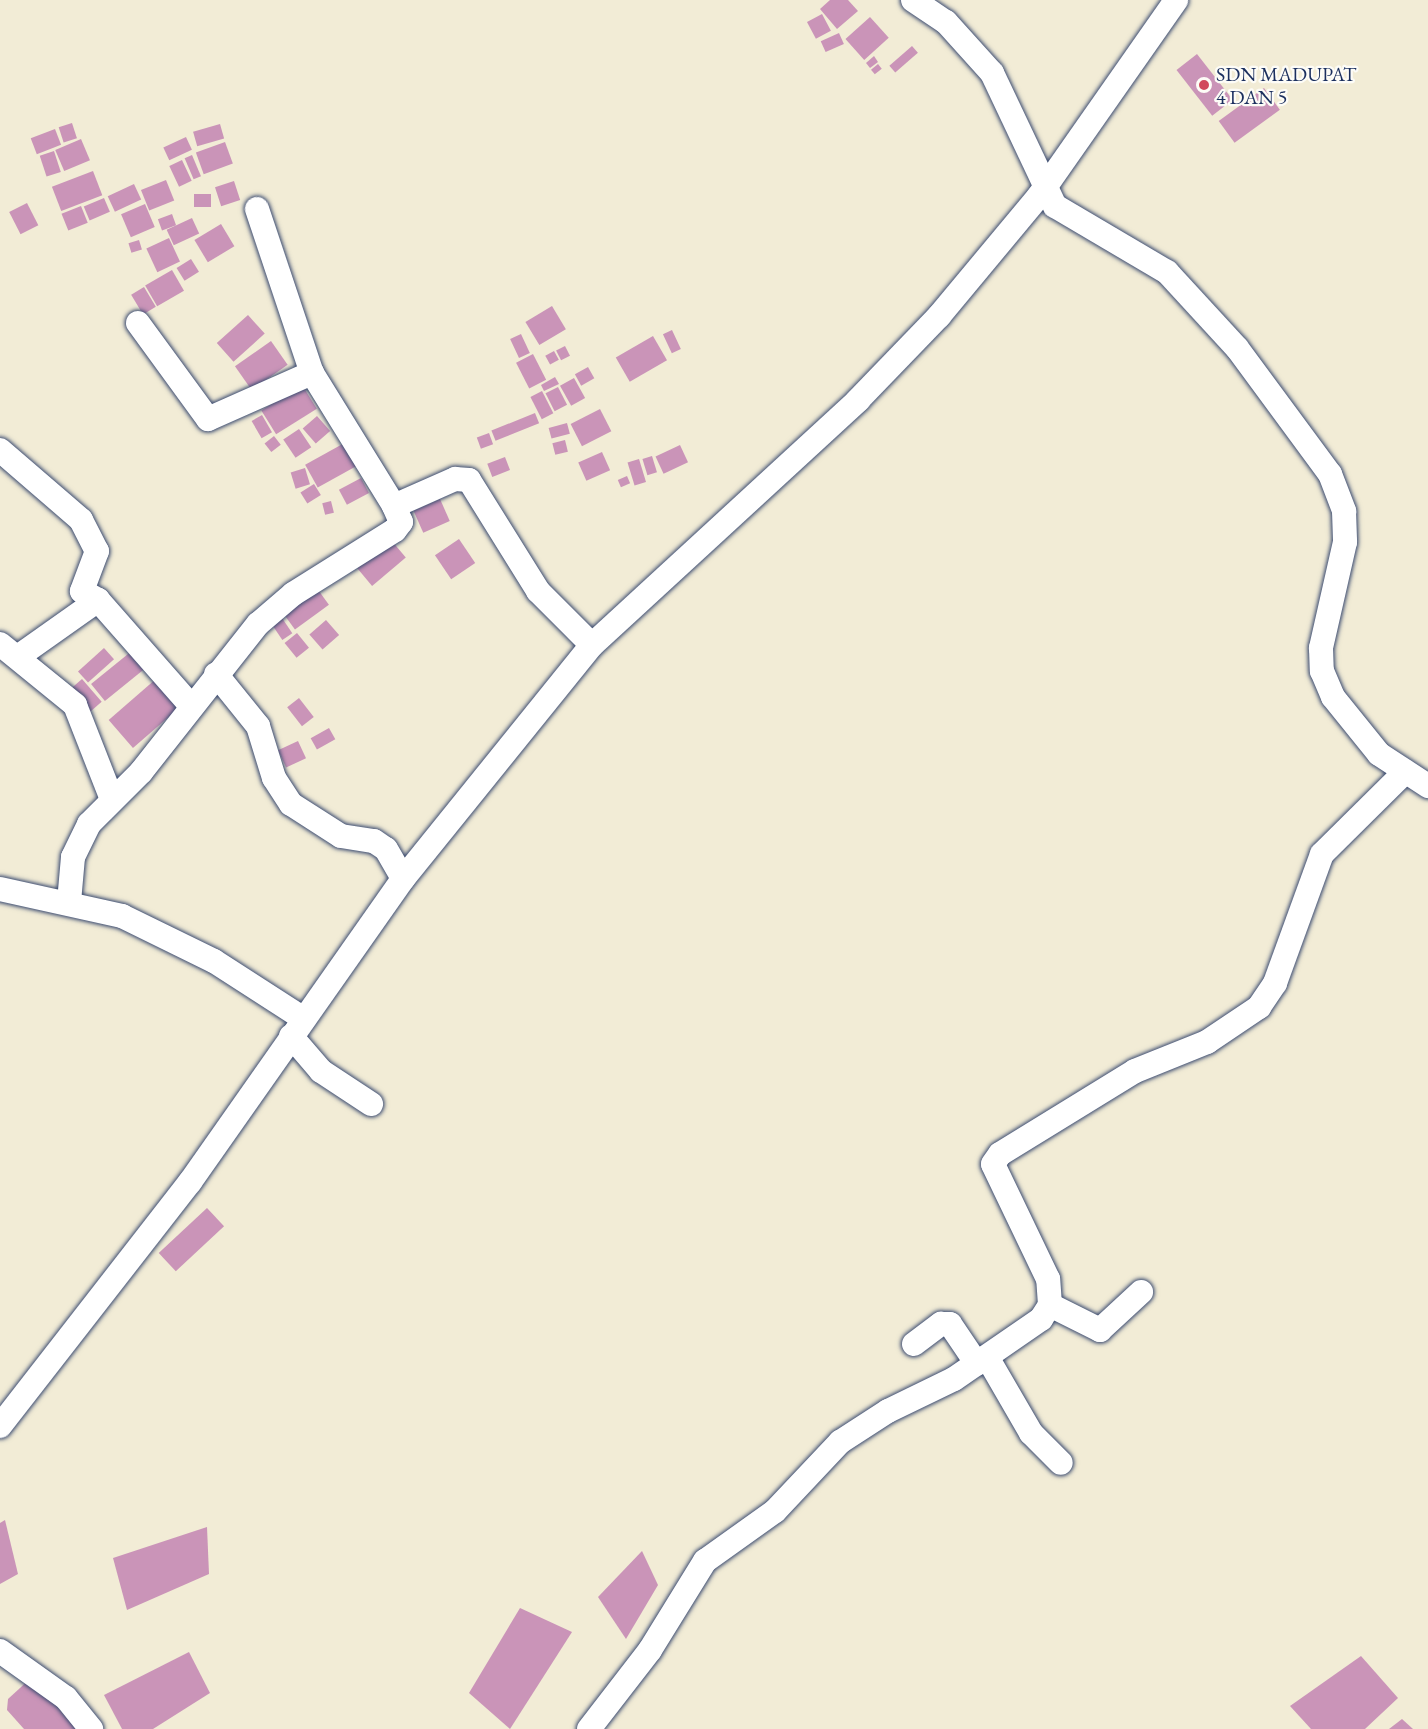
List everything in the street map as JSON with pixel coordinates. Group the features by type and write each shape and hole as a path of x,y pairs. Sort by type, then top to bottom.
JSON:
{"street":[{"path":"913,0 946,22 992,73 1008,97 1043,190 1071,218 1146,255 1167,272 1237,348 1330,474 1344,511 1345,542 1321,648 1322,671 1333,697 1379,754 1428,786"},
{"path":"0,1426 190,1182 403,879 592,645 900,359 1043,190 1176,0"},
{"path":"69,902 79,840 111,797 141,772 216,675 293,594 395,530 401,522 394,506 312,373 257,209"},
{"path":"138,323 208,419 312,373"},
{"path":"0,450 58,498 91,536 97,560 81,584 88,598 98,600 191,706"},
{"path":"394,506 455,479 469,480 538,591 592,645"},
{"path":"98,600 9,650 75,705 111,797"},
{"path":"216,675 258,726 274,778 291,804 341,836 374,841 386,849 403,879"},
{"path":"589,1729 650,1650 705,1561 775,1512 840,1442 982,1360 1041,1319 1050,1305 1048,1279 993,1164 1000,1154 1136,1071 1207,1042 1258,1007 1275,983 1322,854 1405,772"},
{"path":"0,889 69,902 122,916 214,960 297,1028 321,1071 371,1104"},
{"path":"1050,1305 1100,1330 1141,1292"},
{"path":"914,1344 941,1324 950,1324 982,1360 1031,1433 1061,1462"},
{"path":"0,1651 66,1698 91,1729"}],"building":[{"path":"830,0 848,0 858,11 837,29 820,9"},
{"path":"822,14 831,31 816,39 807,22"},
{"path":"870,17 889,38 864,60 845,39"},
{"path":"839,33 844,44 826,52 821,41"},
{"path":"912,46 918,53 895,72 889,66"},
{"name":"SDN MADUPAT 4 DAN 5","path":"1197,54 1233,100 1212,116 1177,70"},
{"path":"874,56 878,62 870,68 866,63"},
{"path":"878,64 882,69 875,74 871,70"},
{"name":"SDN MADUPAT 4 DAN 5","path":"1264,88 1280,110 1235,143 1219,121"},
{"path":"72,123 77,138 64,143 59,127"},
{"path":"220,124 224,138 197,146 193,132"},
{"path":"55,129 61,145 37,154 31,138"},
{"path":"186,137 192,150 169,160 163,148"},
{"path":"81,139 90,160 64,171 55,150"},
{"path":"225,142 233,164 204,174 196,153"},
{"path":"54,151 61,172 47,177 40,156"},
{"path":"192,155 201,176 194,179 185,158"},
{"path":"182,160 192,181 179,187 169,166"},
{"path":"93,171 102,195 61,211 52,187"},
{"path":"166,180 174,200 149,211 141,190"},
{"path":"234,181 240,200 221,206 215,187"},
{"path":"134,184 141,199 115,212 108,196"},
{"path":"194,194 211,194 211,207 194,207"},
{"path":"104,198 110,212 90,220 84,207"},
{"path":"27,203 38,225 21,234 9,212"},
{"path":"145,204 155,227 131,237 121,214"},
{"path":"81,206 88,223 68,231 62,214"},
{"path":"172,214 176,225 162,230 158,219"},
{"path":"192,218 199,233 174,245 167,230"},
{"path":"221,224 234,246 208,262 194,240"},
{"path":"169,238 180,262 157,272 146,249"},
{"path":"139,240 142,250 131,253 128,243"},
{"path":"191,259 199,272 185,281 177,268"},
{"path":"172,270 184,291 157,306 145,286"},
{"path":"144,287 156,307 143,314 131,295"},
{"path":"552,306 566,329 539,345 525,322"},
{"path":"248,315 265,334 234,362 217,343"},
{"path":"672,330 681,349 672,353 663,334"},
{"path":"521,334 530,353 519,358 510,339"},
{"path":"653,336 667,360 630,382 616,358"},
{"path":"271,341 288,365 252,390 235,366"},
{"path":"565,346 570,356 561,360 556,351"},
{"path":"554,351 559,360 550,365 545,356"},
{"path":"533,354 546,380 529,388 516,363"},
{"path":"588,367 594,378 581,386 575,374"},
{"path":"555,377 559,384 544,391 541,385"},
{"path":"574,378 585,398 571,406 560,386"},
{"path":"302,385 317,409 276,434 261,410"},
{"path":"558,387 567,405 555,411 546,393"},
{"path":"542,391 553,413 542,419 530,397"},
{"path":"600,409 611,431 582,446 571,424"},
{"path":"535,413 539,423 496,441 491,431"},
{"path":"262,415 272,432 262,438 252,421"},
{"path":"317,416 330,431 316,444 303,428"},
{"path":"567,423 570,434 551,439 549,428"},
{"path":"299,429 311,447 296,458 283,440"},
{"path":"489,433 493,444 481,449 477,437"},
{"path":"274,436 281,445 271,452 265,443"},
{"path":"565,440 568,452 555,455 552,443"},
{"path":"348,441 361,464 318,487 305,465"},
{"path":"680,445 688,462 664,474 656,456"},
{"path":"602,452 610,470 586,481 578,463"},
{"path":"652,456 657,472 647,475 642,459"},
{"path":"505,457 510,470 492,477 487,464"},
{"path":"639,459 646,482 635,485 628,463"},
{"path":"305,468 310,484 296,489 291,472"},
{"path":"627,476 630,483 621,487 618,480"},
{"path":"361,478 369,493 347,505 339,490"},
{"path":"314,484 321,495 307,504 300,492"},
{"path":"440,499 450,521 423,533 414,511"},
{"path":"331,501 334,513 325,515 322,503"},
{"path":"459,539 475,563 451,579 435,555"},
{"path":"391,540 406,558 372,586 357,568"},
{"path":"316,587 329,605 295,629 282,612"},
{"path":"280,615 292,633 282,640 270,622"},
{"path":"326,620 339,635 323,650 309,634"},
{"path":"297,633 309,648 297,658 285,643"},
{"path":"104,648 114,659 88,683 78,671"},
{"path":"133,650 147,667 105,701 91,684"},
{"path":"157,678 181,706 133,748 109,720"},
{"path":"82,679 102,702 90,712 70,689"},
{"path":"299,698 314,717 302,726 287,707"},
{"path":"329,728 335,739 317,750 311,738"},
{"path":"298,741 306,758 286,768 278,750"},
{"path":"207,1208 224,1226 176,1271 159,1253"},
{"path":"5,1520 18,1574 0,1584 0,1523"},
{"path":"207,1527 209,1574 127,1610 113,1558"},
{"path":"642,1551 658,1585 626,1639 598,1597"},
{"path":"520,1608 572,1632 510,1729 469,1693"},
{"path":"189,1652 210,1693 153,1729 122,1729 104,1695"},
{"path":"1361,1656 1398,1698 1365,1729 1311,1729 1290,1706"},
{"path":"32,1677 76,1729 24,1729 7,1710 8,1699"},
{"path":"1402,1719 1413,1729 1389,1729"}],"place":[{"name":"SDN MADUPAT 4 DAN 5","path":"1204,85"}]}
